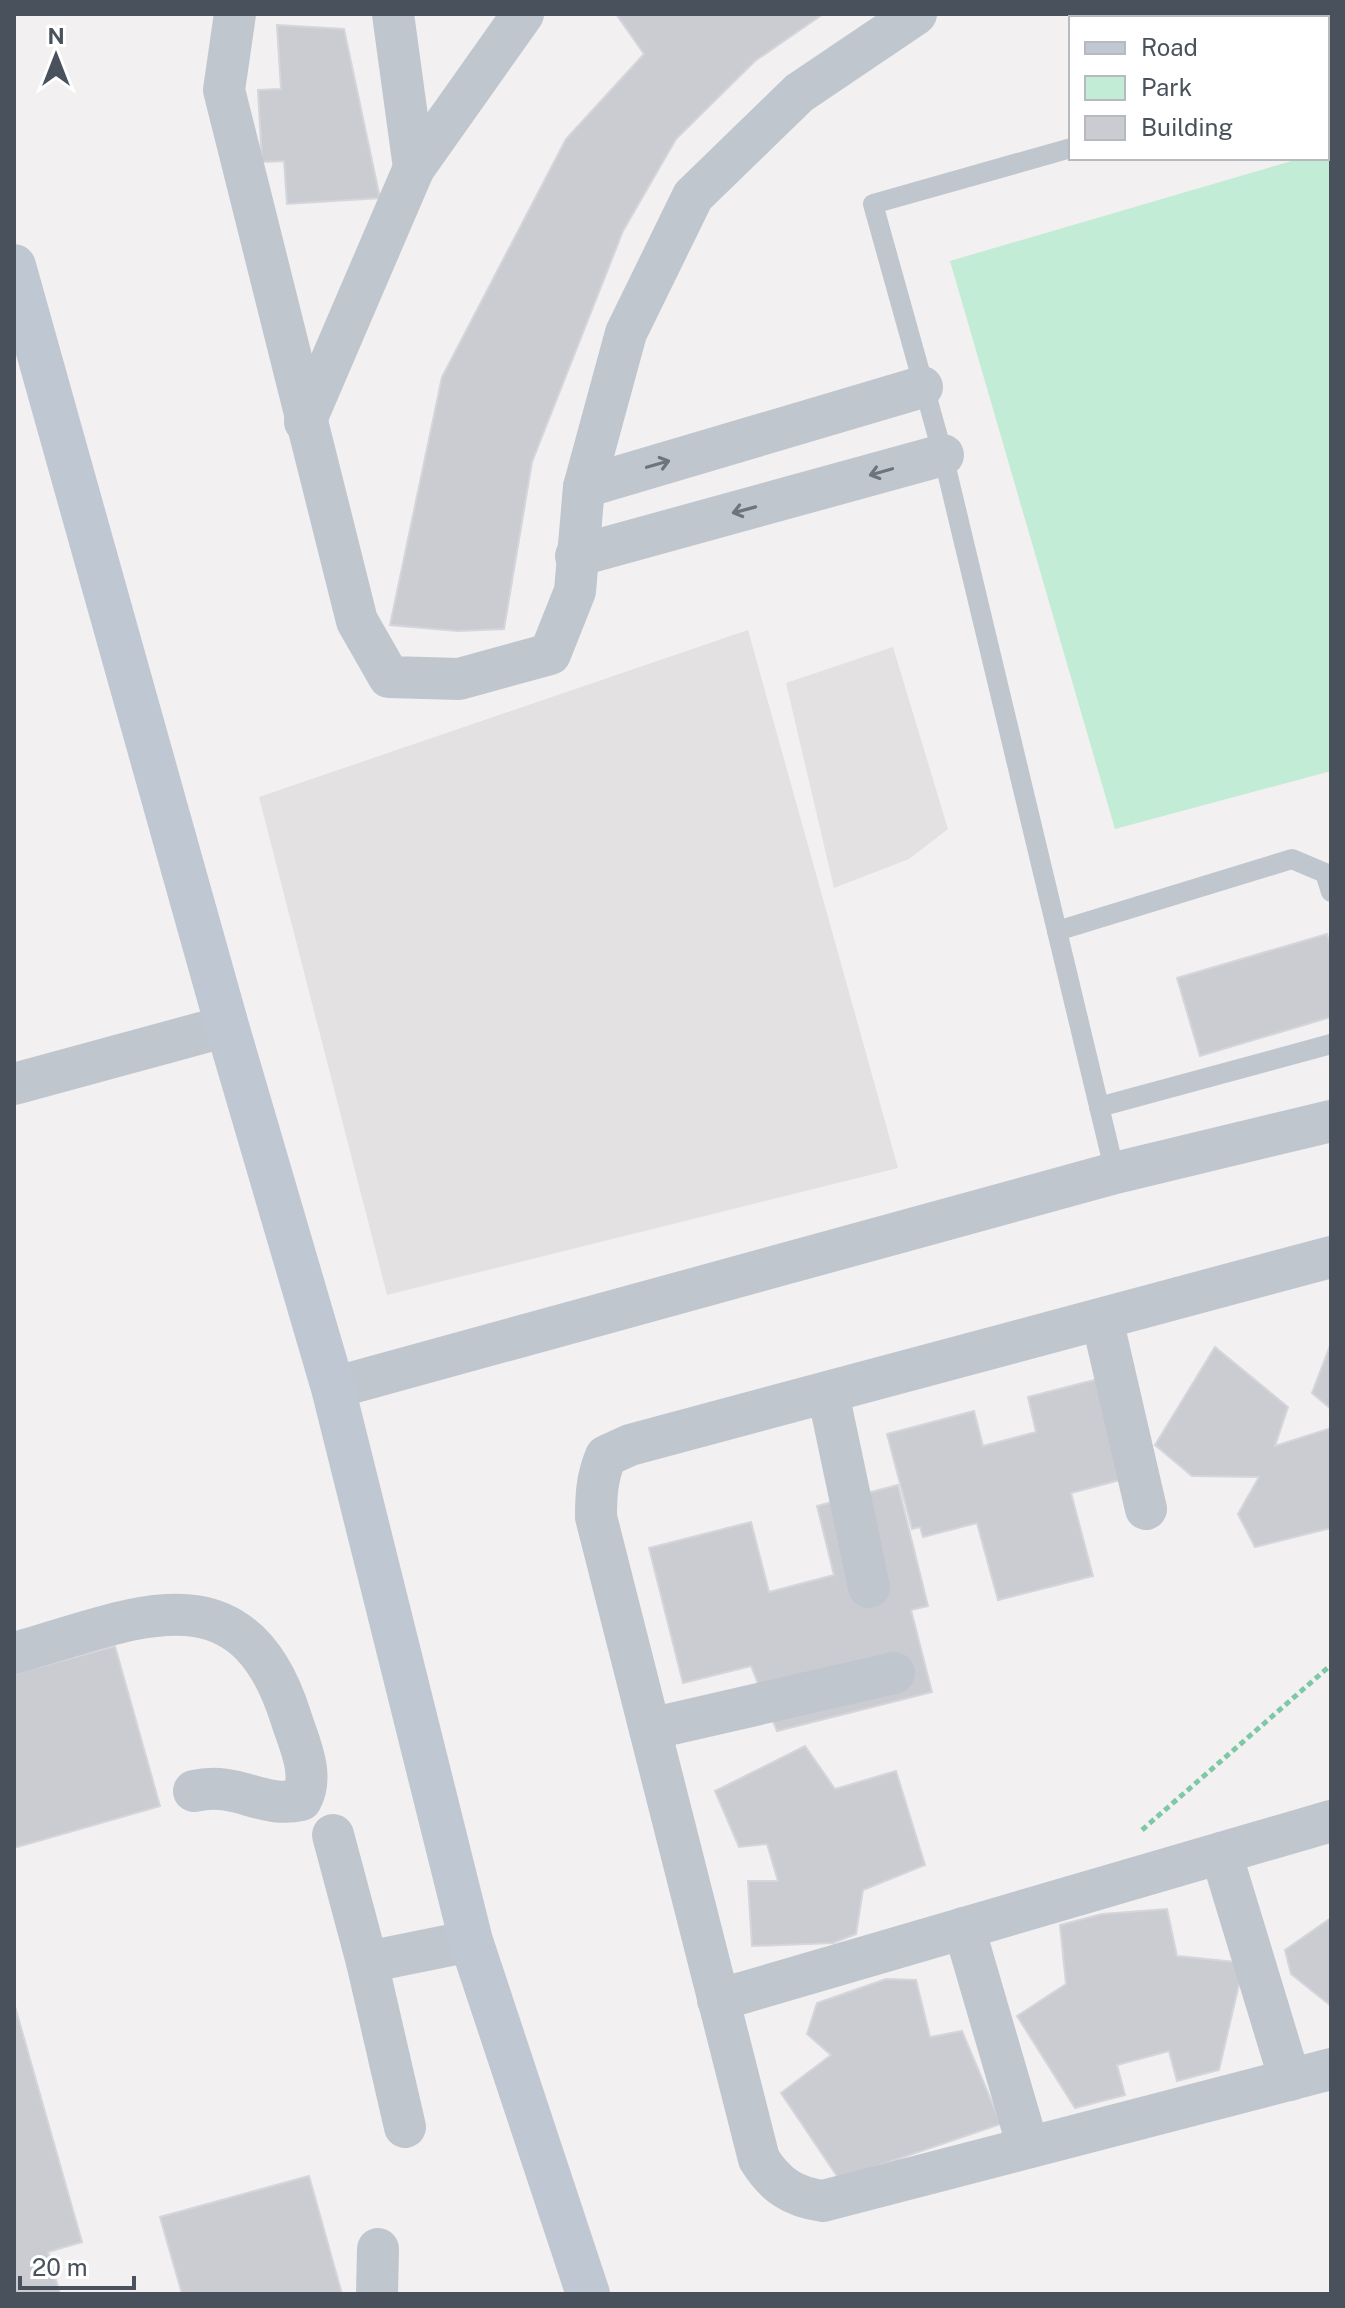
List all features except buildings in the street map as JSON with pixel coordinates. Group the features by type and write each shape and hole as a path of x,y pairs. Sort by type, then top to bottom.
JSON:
{"street":[{"path":"235,14 224,90 357,621 389,677 459,679 550,654 575,591 584,487 626,333 693,196 799,93 916,14"},
{"path":"393,14 414,168"},
{"path":"305,422 414,168 523,14"},
{"path":"14,269 227,1026 333,1388 471,1941 588,2294"},
{"path":"584,487 922,387"},
{"path":"576,556 943,455"},
{"path":"14,1084 227,1026"},
{"path":"333,1388 1115,1173 1331,1121"},
{"path":"1331,1257 630,1445 606,1456 599,1474 596,1517 759,2159 769,2176 801,2198 823,2201 1331,2069"},
{"path":"1102,1319 1146,1509"},
{"path":"828,1393 869,1587"},
{"path":"14,1653 161,1613 214,1620 243,1635 264,1655 286,1701 305,1764 307,1790 301,1800 288,1803 224,1787 194,1791"},
{"path":"650,1729 894,1673"},
{"path":"718,2000 1331,1821"},
{"path":"333,1835 367,1962 405,2127"},
{"path":"1221,1853 1290,2080"},
{"path":"964,1928 1028,2147"},
{"path":"367,1962 471,1941"},
{"path":"377,2294 378,2249"}],"lane":[{"path":"1069,149 873,204 943,455 1115,1173"},
{"path":"1057,931 1292,859 1325,873 1331,892"},
{"path":"1099,1107 1331,1044"}],"path":[{"path":"1142,1830 1331,1665"}],"shaded area":[{"path":"748,630 898,1168 387,1295 259,797"},
{"path":"893,647 948,829 909,859 834,888 786,683"}],"green space":[{"path":"1329,150 1331,771 1115,829 950,261 1295,160 1329,160"}]}
